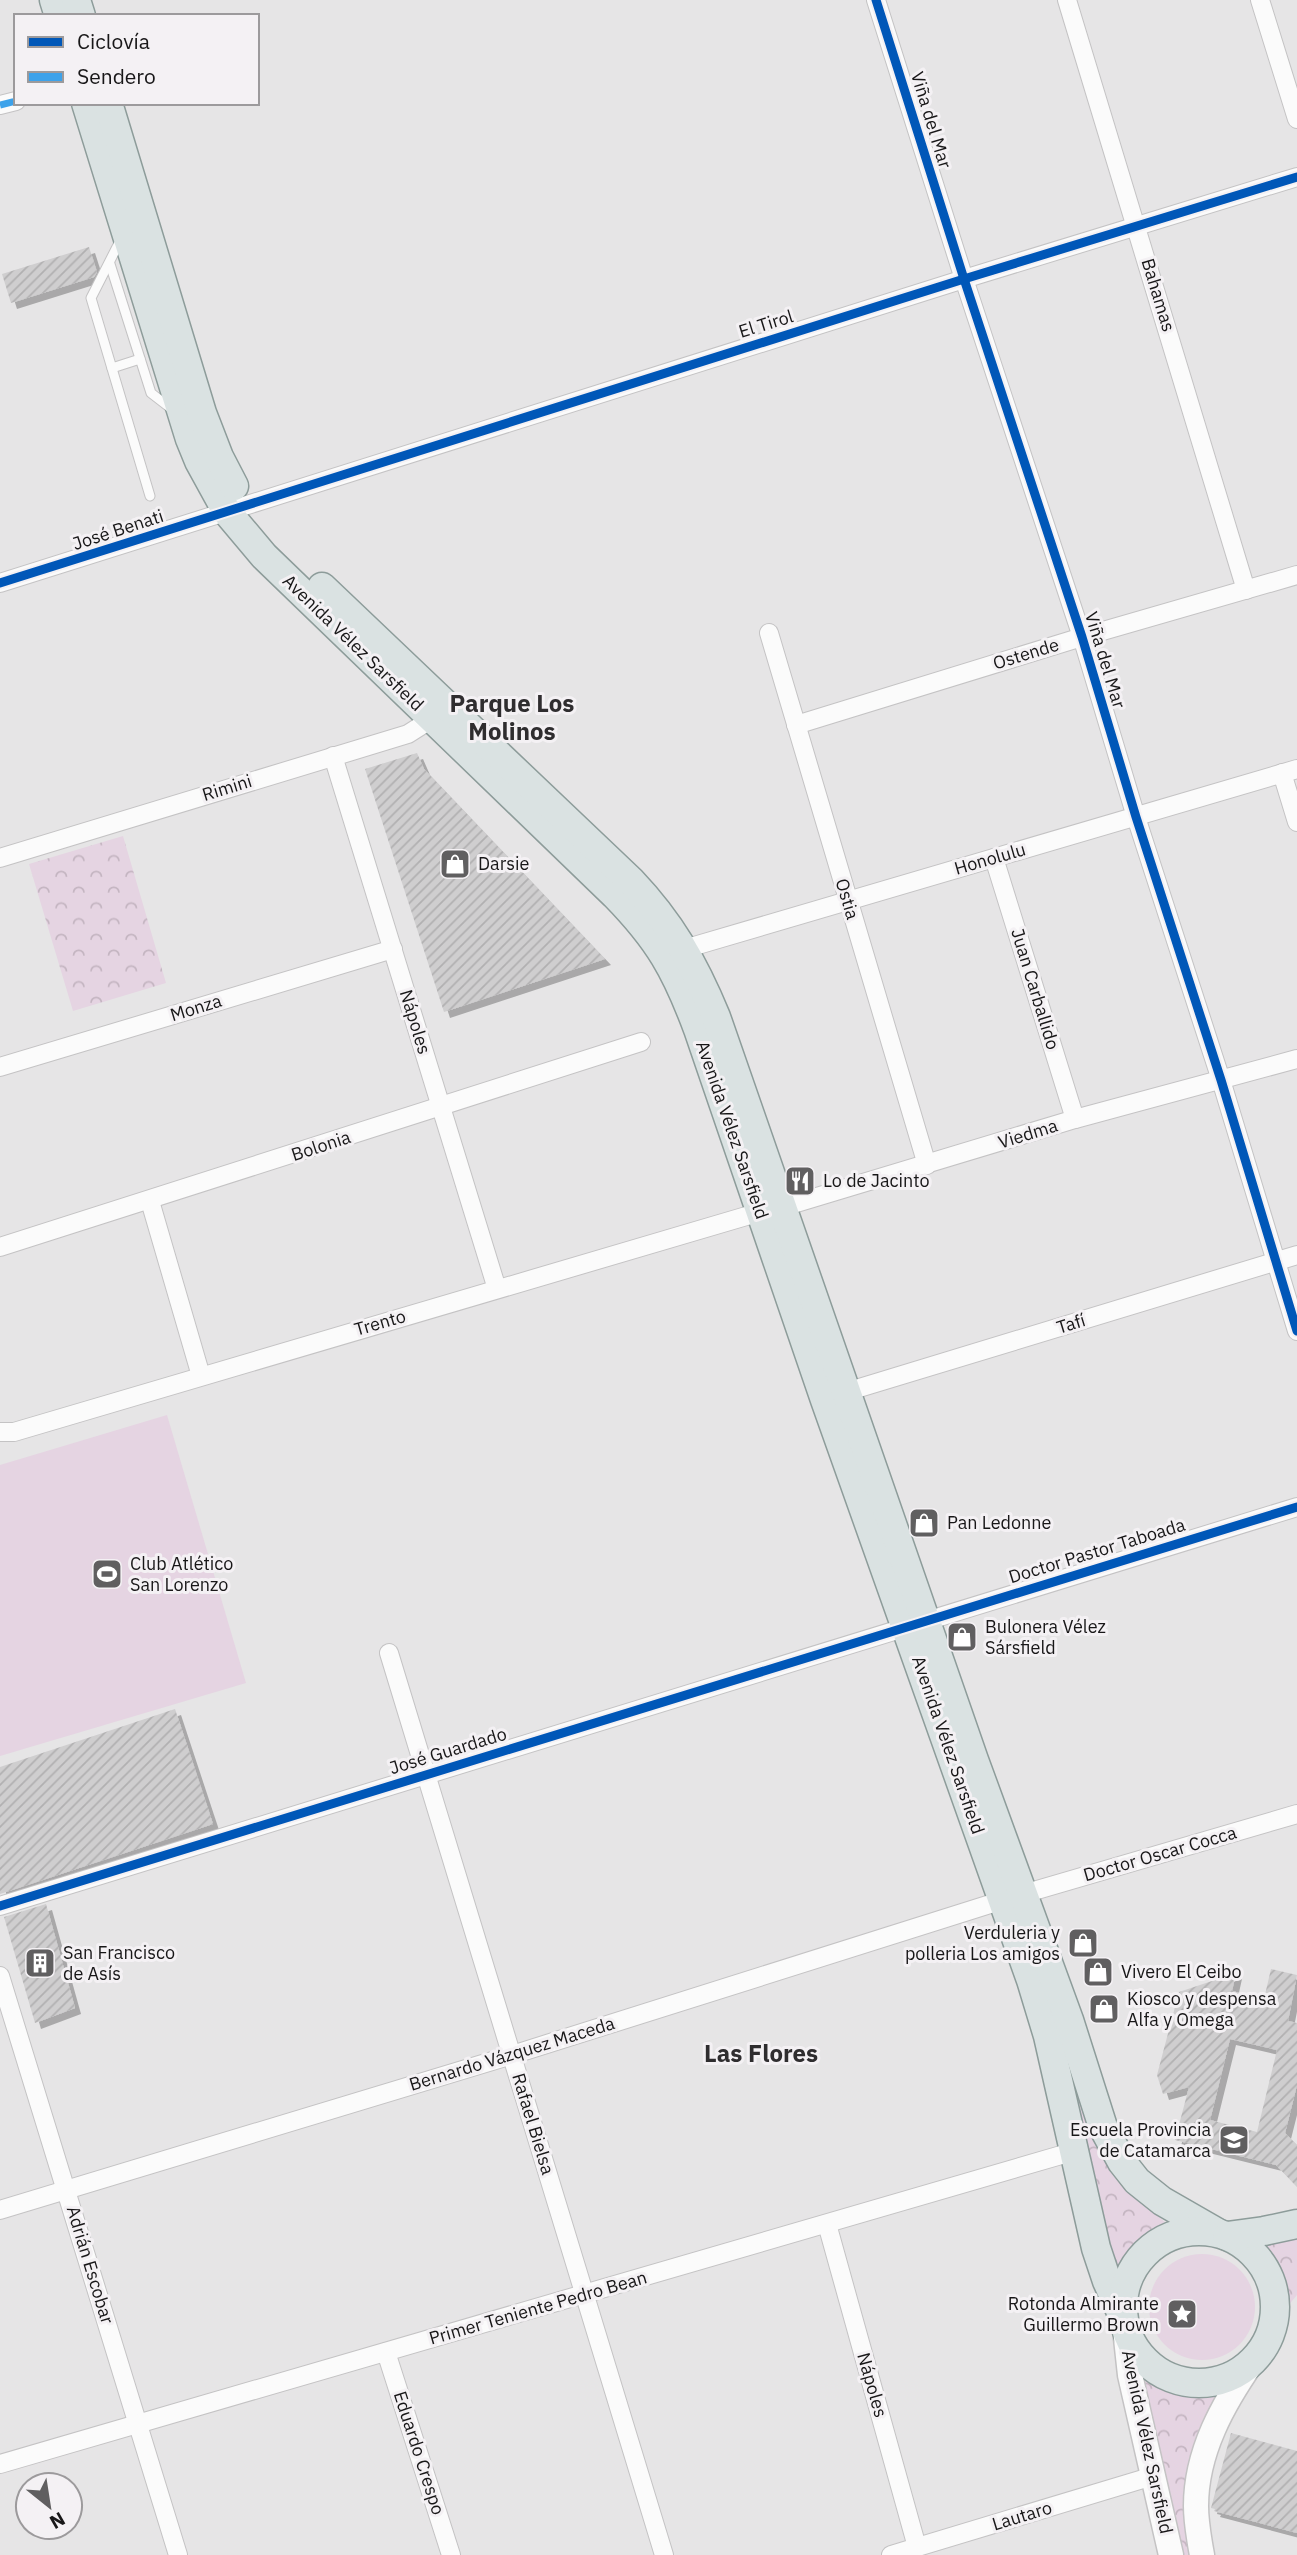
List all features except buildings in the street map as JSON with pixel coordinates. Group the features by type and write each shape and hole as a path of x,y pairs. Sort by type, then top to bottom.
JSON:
{"main road":[{"name":"Avenida Vélez Sarsfield","path":"87,105 182,417 199,461 236,508 264,556 638,888 670,925 684,949 716,1017 770,1210 1013,1897 1069,2020 1103,2127 1129,2172 1150,2192 1221,2234"},
{"name":"Avenida Vélez Sarsfield","path":"109,105 202,413 236,508"},
{"name":"Avenida Vélez Sarsfield","path":"440,713 615,895 651,934 668,959 846,1392 916,1623"},
{"name":"Avenida Vélez Sarsfield","path":"1013,1897 1096,2248 1123,2320 1130,2375 1171,2555"},
{"path":"1297,2224 1264,2231 1221,2234 1184,2232 1155,2245 1133,2267 1127,2282 1123,2320 1140,2356 1152,2367 1167,2377 1203,2383 1222,2380 1238,2372 1261,2351 1297,2310"},
{"path":"1221,2234 1246,2247 1259,2260 1269,2276 1274,2293 1275,2312 1261,2351"},
{"name":"Avenida Vélez Sarsfield","path":"1202,2555 1196,2503 1204,2458 1216,2421 1232,2391 1261,2351"}],"street":[{"name":"Viña del Mar","path":"876,0 964,279 1082,636 1297,1331"},
{"name":"Bahamas","path":"1068,0 1246,590"},
{"path":"1261,0 1297,119"},
{"name":"El Tirol","path":"236,508 1297,177"},
{"name":"José Benati","path":"0,583 236,508"},
{"name":"Ostende","path":"796,725 1082,636 1297,575"},
{"name":"Ostia","path":"769,633 927,1165"},
{"name":"Rimini","path":"0,858 408,734 440,713"},
{"name":"Nápoles","path":"333,756 497,1289"},
{"path":"1289,771 1297,822"},
{"name":"Honolulu","path":"684,949 1289,771"},
{"name":"Juan Carballido","path":"994,858 1075,1119"},
{"name":"Monza","path":"0,1066 393,949"},
{"name":"Bolonia","path":"0,1247 641,1042"},
{"name":"Viedma","path":"770,1210 1075,1119 1297,1059"},
{"path":"150,1201 201,1376"},
{"name":"Trento","path":"0,1432 14,1432 770,1210"},
{"name":"Tafí","path":"846,1392 1297,1255"},
{"name":"Doctor Pastor Taboada","path":"916,1623 1297,1507"},
{"name":"José Guardado","path":"0,1906 916,1623"},
{"name":"Rafael Bielsa","path":"389,1653 664,2555"},
{"name":"Doctor Oscar Cocca","path":"1013,1897 1297,1814"},
{"name":"Bernardo Vázquez Maceda","path":"0,2210 512,2055 1013,1897"},
{"name":"Adrián Escobar","path":"0,1976 178,2555"},
{"name":"Primer Teniente Pedro Bean","path":"0,2465 1075,2151"},
{"name":"Nápoles","path":"827,2224 917,2547"},
{"name":"Eduardo Crespo","path":"386,2352 451,2555"},
{"name":"Lautaro","path":"891,2555 1153,2476"}],"lane":[{"path":"125,230 91,298 150,496"},
{"path":"110,264 151,393 182,417"},
{"path":"112,368 140,359"}],"green space":[{"path":"123,836 166,983 73,1011 29,864"},
{"name":"Club Atlético San Lorenzo","path":"167,1415 246,1683 0,1756 0,1465"},
{"path":"1065,2052 1142,2203 1165,2222 1146,2234 1115,2268"},
{"path":"1297,2236 1297,2295 1287,2307 1274,2262 1253,2241"},
{"name":"Rotonda Almirante Guillermo Brown","path":"1202,2254 1222,2258 1239,2270 1251,2287 1255,2307 1251,2327 1239,2344 1222,2356 1202,2360 1182,2356 1165,2344 1153,2327 1149,2307 1153,2287 1165,2270 1182,2258"},
{"path":"1142,2374 1159,2388 1183,2392 1216,2389 1192,2457 1185,2489 1185,2511 1193,2555 1180,2555"}],"marked path":[{"path":"0,105 14,102"}],"cycle path":[{"path":"876,0 964,279 1082,637 1297,1331"},
{"path":"0,583 964,279 1297,177"},
{"path":"0,1906 1297,1507"}],"place":[{"name":"Darsie","path":"455,864"},
{"name":"Lo de Jacinto","path":"800,1181"},
{"name":"Pan Ledonne","path":"924,1523"},
{"name":"Club Atlético San Lorenzo","path":"107,1574"},
{"name":"Bulonera Vélez Sársfield","path":"962,1637"},
{"name":"Verduleria y polleria Los amigos","path":"1083,1943"},
{"name":"San Francisco de Asís","path":"40,1963"},
{"name":"Vivero El Ceibo","path":"1098,1972"},
{"name":"Kiosco y despensa Alfa y Omega","path":"1104,2009"},
{"name":"Escuela Provincia de Catamarca","path":"1234,2140"},
{"name":"Rotonda Almirante Guillermo Brown","path":"1182,2314"}],"district":[{"name":"Parque Los Molinos","path":"512,718"},
{"name":"Las Flores","path":"761,2054"}]}
